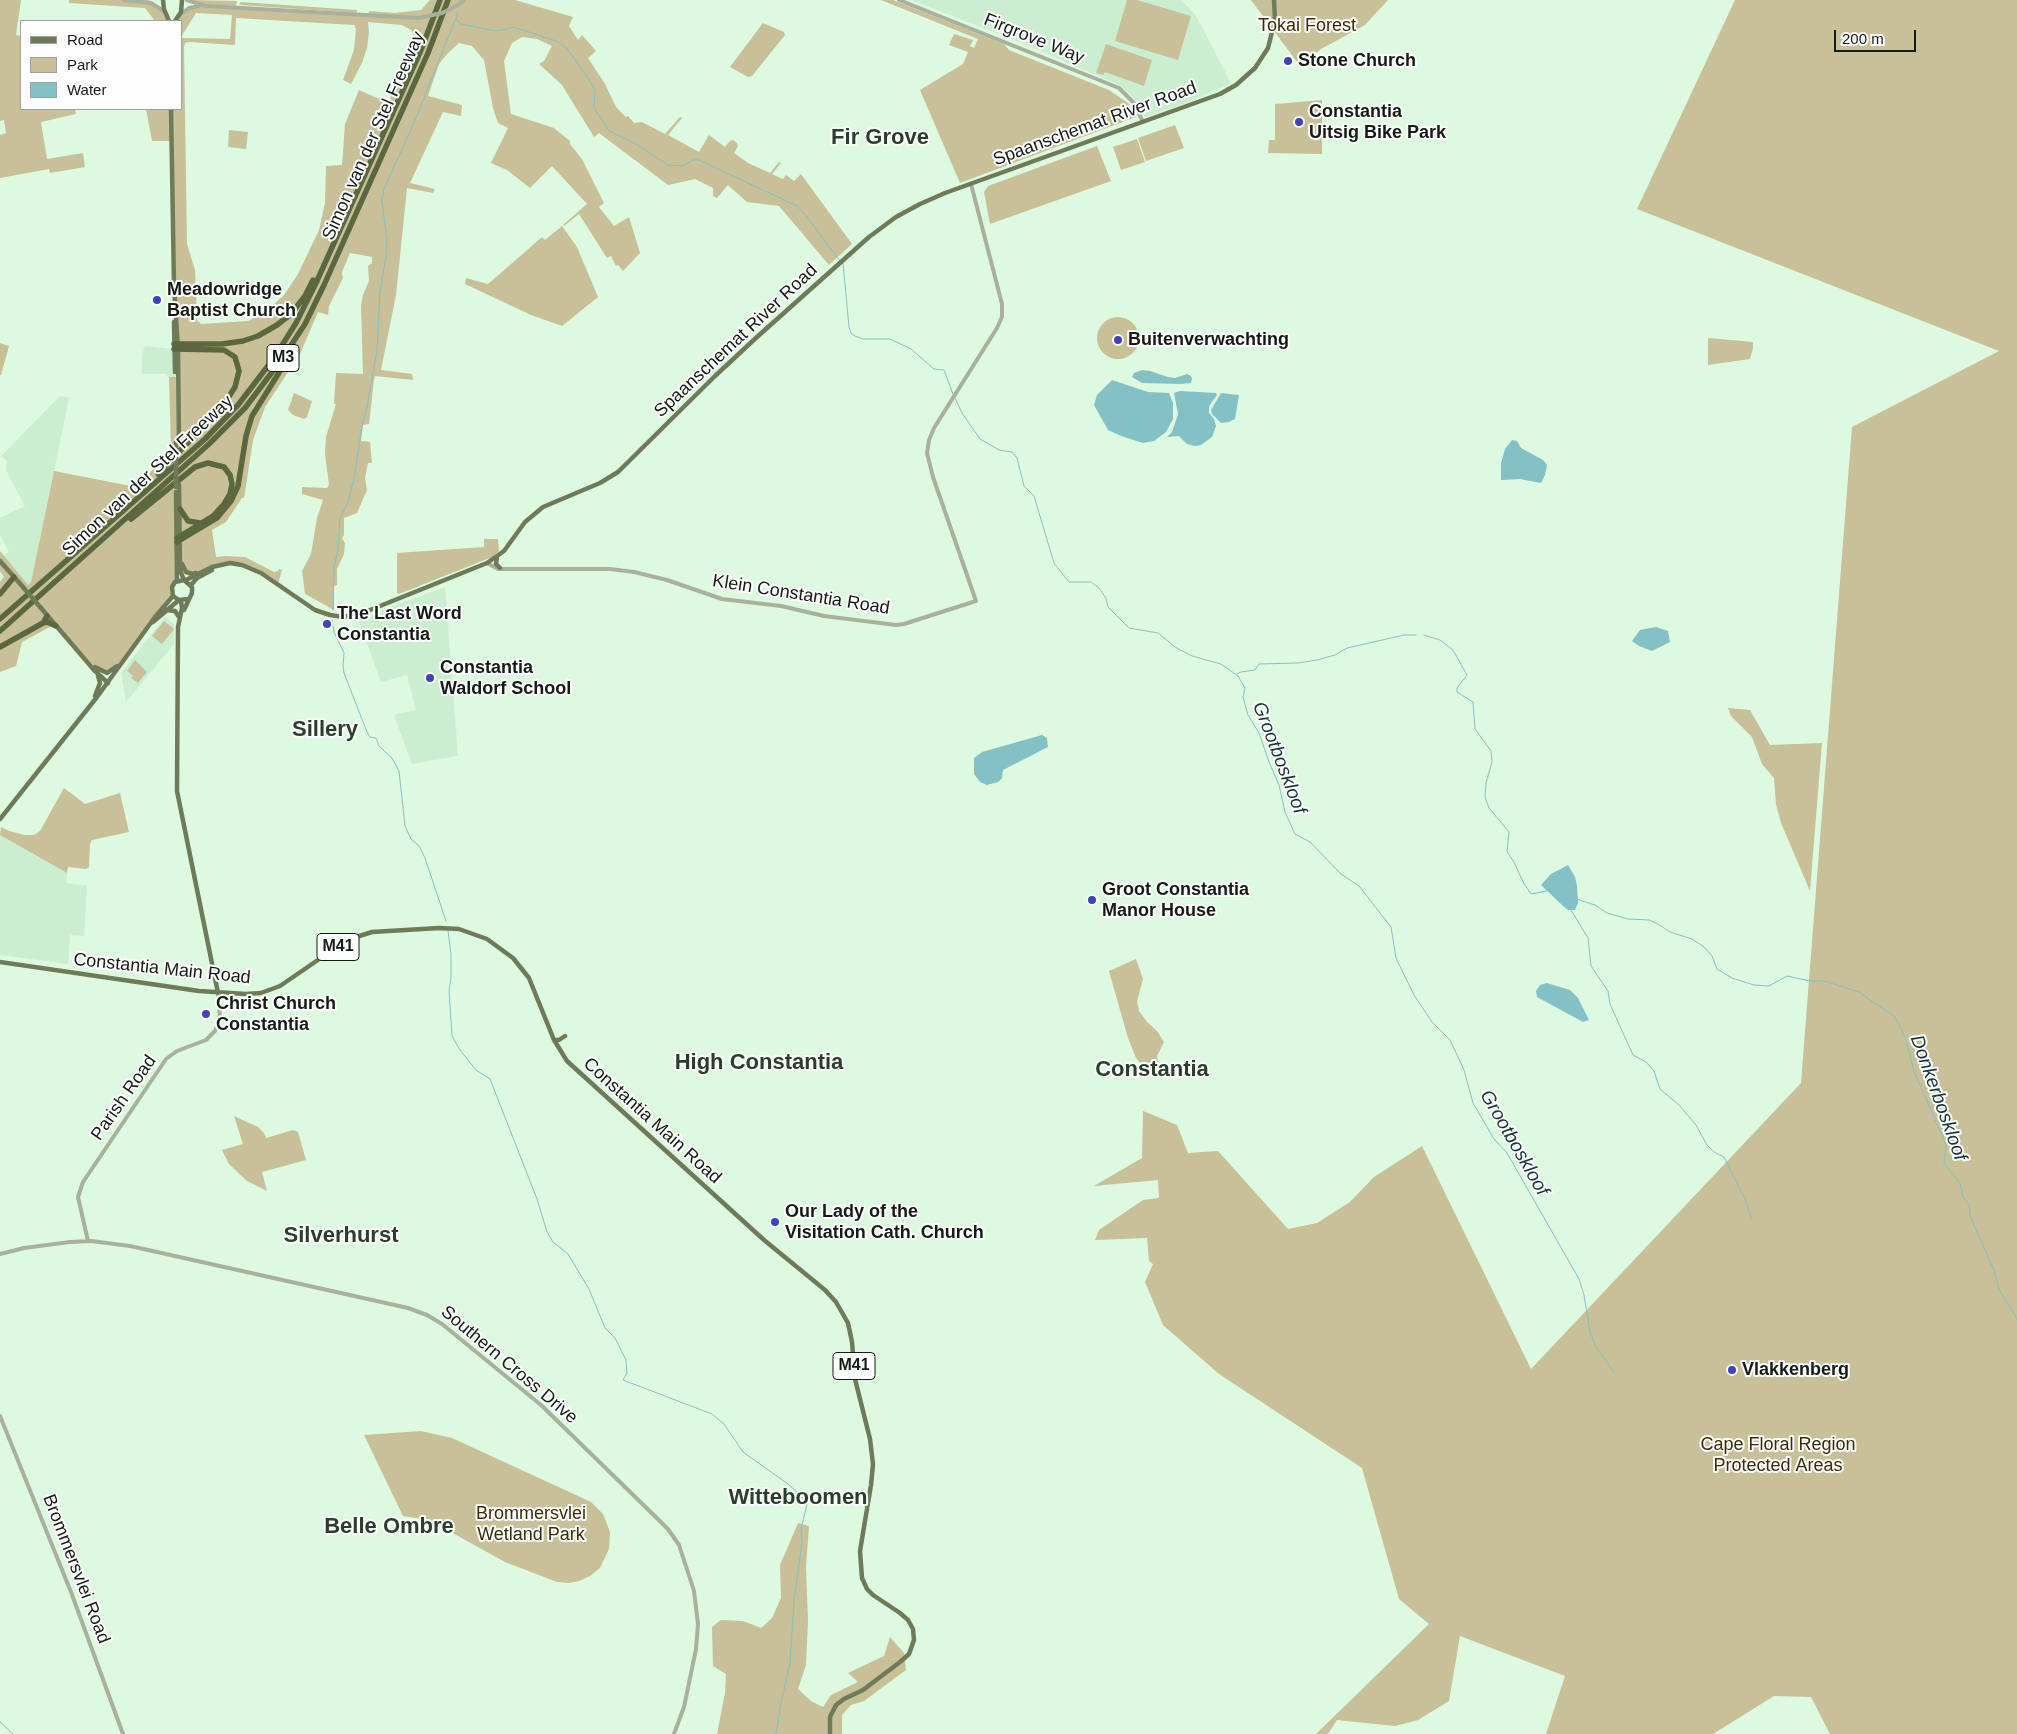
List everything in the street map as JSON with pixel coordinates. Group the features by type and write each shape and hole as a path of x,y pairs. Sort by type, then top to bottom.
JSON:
{"highway":[{"name":"Simon van der Stel Freeway","path":"0,619 204,439 233,410 256,383 296,323 421,50 440,0"},
{"name":"Simon van der Stel Freeway","path":"0,631 229,425 271,375 304,324 425,59 448,0"},
{"path":"176,347 238,342 258,336 277,325 295,309 305,296 344,220"},
{"path":"178,539 217,518 231,501 238,486 246,436 252,416 291,352 304,324"},
{"path":"122,511 216,414 229,398 237,381 239,366 235,357 229,352 218,349 176,347"},
{"path":"90,551 110,537 189,470 204,464 219,465 230,475 232,489 228,499 220,509 204,522 178,539"},
{"path":"180,509 184,518 190,522 204,522"},
{"path":"0,594 14,577"},
{"path":"43,623 47,616"},
{"path":"0,647 43,623 48,622 56,626"}],"main road":[{"path":"163,0 169,20"},
{"path":"176,20 180,15 182,0"},
{"name":"Spaanschemat River Road","path":"185,580 215,567 230,564 248,566 315,610 343,617 365,612 489,562 509,546 525,522 543,507 607,480 630,462 715,376 841,262 896,217 926,201 1220,94 1236,85 1255,68 1271,41 1276,14 1274,0"},
{"path":"166,13 173,18 180,15"},
{"path":"95,696 173,596 172,587 177,581 178,428 171,110"},
{"path":"178,486 180,573 191,585 192,593 185,606 178,631"},
{"path":"497,557 496,564 500,568"},
{"path":"180,558 186,572 192,574 203,571"},
{"path":"0,561 47,616 107,681"},
{"name":"Spaanschemat River Road","path":"191,585 196,579 215,567"},
{"path":"177,581 185,580"},
{"path":"173,596 180,601 182,608 178,631 177,791 218,993"},
{"path":"152,623 166,610 180,601 188,599"},
{"path":"166,610 175,611 179,619"},
{"path":"95,669 107,673 129,654"},
{"path":"0,819 92,702 117,666"},
{"path":"92,702 100,683 95,669"},
{"name":"Constantia Main Road","path":"0,962 218,993 254,994 274,989 285,983 347,940 363,934 420,928 452,928 469,931 487,939 504,950 529,978 554,1040 563,1057 574,1069 764,1240 825,1290 836,1302 848,1323 852,1342 855,1380 870,1440 873,1464 860,1551 862,1578 867,1589 873,1595 908,1620 913,1629 914,1640 910,1654 863,1690 836,1705 830,1717 830,1734"},
{"path":"554,1040 560,1040 565,1036"}],"street":[{"path":"124,0 152,0"},
{"path":"187,0 206,6"},
{"path":"180,15 191,7 206,6 419,18 439,14 464,0"},
{"name":"Firgrove Way","path":"899,0 1118,88 1134,103 1143,122"},
{"path":"143,1 157,5 166,13"},
{"name":"Klein Constantia Road","path":"489,562 494,568 592,569 634,572 667,580 722,599 781,606 824,616 896,624 904,624 976,601 933,478 928,456 928,443 932,431 997,328 1002,313 1002,304 970,184"},
{"name":"Parish Road","path":"88,1241 79,1205 79,1192 83,1182 126,1113 169,1056 181,1049 203,1042 215,1031 220,1018 218,993"},
{"name":"Southern Cross Drive","path":"0,1254 40,1245 88,1241 130,1246 419,1312 442,1324 536,1400 668,1529 681,1549 696,1603 698,1631 684,1707 674,1734"},
{"name":"Brommersvlei Road","path":"0,1416 71,1592 123,1734"}],"shaded area":[{"path":"911,0 1181,0 1195,14 1231,83 1186,103 1145,117 1136,101 1115,83 1014,40"},
{"path":"145,346 174,349 177,377 167,377 167,374 142,374 142,355"},
{"path":"60,396 69,398 31,582 28,585 3,556 9,552 0,535 0,518 25,506 6,470 7,461 1,456"},
{"name":"Constantia Waldorf School","path":"445,587 458,756 412,764 394,715 416,710 407,675 381,682 358,619"},
{"path":"165,617 174,624 174,644 126,702 121,673"},
{"path":"0,835 67,873 67,883 87,886 84,936 70,935 68,964 0,955"}],"green space":[{"path":"0,0 21,0 16,35 20,36 20,110 75,110 76,114 41,122 47,159 83,153 85,167 50,173 49,169 0,178 0,135 6,133 4,120 0,121"},
{"path":"69,0 152,0 146,1 159,6 168,20 154,20 145,8 69,3"},
{"path":"187,0 237,1 236,7 368,16 369,11 395,13 421,10 430,0 515,0 573,17 569,26 578,40 582,35 596,51 588,58 605,84 616,107 626,117 628,116 634,123 642,122 665,134 680,117 682,118 668,135 699,152 709,135 725,147 733,140 738,146 734,153 748,163 770,173 779,162 781,163 772,174 783,179 786,175 794,181 801,174 852,244 829,265 779,206 747,202 728,185 717,198 713,196 713,188 695,179 668,185 599,133 594,137 562,85 539,64 544,61 552,46 537,39 522,37 512,43 504,61 511,114 554,128 570,141 570,144 582,159 604,203 599,207 614,226 629,217 640,253 623,271 618,265 616,266 611,256 607,258 579,214 563,225 587,204 552,166 530,188 507,170 491,163 508,128 498,123 493,108 484,60 472,46 459,43 439,64 428,96 462,105 461,116 443,112 410,183 435,189 433,193 407,188 396,295 381,370 412,374 413,380 375,376 369,424 363,425 361,441 370,442 372,463 368,463 365,478 367,490 357,513 344,518 344,535 342,538 345,543 344,554 337,569 337,585 334,586 334,610 305,594 302,571 311,554 317,518 323,500 302,494 302,487 327,488 329,485 325,454 326,437 336,404 334,404 336,373 363,374 361,305 369,281 368,266 372,263 372,257 350,253 342,272 343,278 329,306 328,315 318,312 300,354 265,407 253,440 244,498 242,498 226,522 212,530 216,557 245,557 274,572 279,569 282,570 278,584 261,573 230,563 194,574 186,572 180,558 177,432 177,581 173,585 173,596 117,666 109,672 95,667 56,626 50,627 22,642 16,666 0,672 0,582 4,577 0,571 0,551 28,585 31,582 54,471 136,487 171,451 169,377 177,377 174,344 171,141 152,141 146,110 182,110 182,38 230,39 232,15 196,13 182,35 182,20 176,20 186,10 202,6","holes":["236,18 354,25 356,29 354,50 343,80 351,84 362,63 367,48 368,22 402,25 411,30 416,39 388,103 359,90 345,124 342,165 326,166 325,203 319,230 298,274 284,295 266,312 248,321 201,324 197,320 195,270 187,244 185,43 235,45"]},
{"path":"881,0 893,0 1004,44 1009,50 1109,90 1128,103 1136,117 960,183 920,90 963,64 968,52 949,45 954,34 973,40 970,46 974,48 978,39"},
{"path":"1127,0 1137,0 1191,16 1178,60 1115,41"},
{"name":"Tokai Forest","path":"1251,0 1388,0 1365,25 1321,49 1300,66"},
{"name":"Cape Floral Region Protected Areas","path":"1735,0 2017,0 2017,1734 1830,1734 1811,1697 1774,1696 1713,1734 1546,1734 1565,1676 1460,1636 1449,1701 1418,1720 1395,1726 1337,1720 1328,1734 1316,1734 1429,1624 1399,1599 1362,1468 1219,1374 1163,1325 1145,1282 1153,1264 1149,1261 1147,1238 1095,1240 1099,1230 1143,1200 1159,1198 1158,1180 1094,1186 1142,1158 1143,1111 1177,1125 1188,1153 1218,1151 1288,1229 1317,1223 1350,1202 1374,1177 1422,1146 1531,1369 1801,1083 1852,427 1999,351 1637,209"},
{"path":"241,2 357,10 357,13 241,5 239,4"},
{"path":"763,23 784,32 785,35 752,76 748,77 730,67"},
{"path":"1106,44 1152,60 1144,86 1105,72 1103,75 1096,73"},
{"name":"Constantia Uitsig Bike Park","path":"1322,100 1322,154 1268,153 1269,140 1275,140 1275,104"},
{"path":"1175,125 1184,148 1146,161 1138,138"},
{"path":"229,130 248,132 246,149 228,147"},
{"path":"1137,139 1145,162 1121,170 1113,147"},
{"path":"1097,146 1111,181 990,224 984,192 988,186"},
{"path":"562,226 577,247 598,297 562,326 531,315 465,284 466,278 488,284 542,237 545,240"},
{"name":"Buitenverwachting","path":"1122,317 1130,320 1136,326 1139,338 1136,350 1130,356 1114,359 1106,356 1100,350 1097,334 1100,326 1106,320"},
{"path":"1708,338 1753,342 1750,359 1708,365"},
{"path":"0,343 9,346 1,375 0,375"},
{"path":"294,393 312,401 307,417 304,419 293,415 288,410"},
{"path":"484,539 498,539 499,551 492,557 399,594 397,593 397,553 484,547"},
{"path":"164,621 174,629 162,644 152,636"},
{"path":"135,660 147,672 138,683 131,678 133,676 127,671"},
{"path":"1728,708 1750,710 1770,745 1822,743 1810,891 1781,823 1776,804 1774,778 1762,764 1752,737 1731,716"},
{"path":"64,788 85,804 120,793 129,832 92,840 90,844 89,867 86,869 68,867 67,873 0,835 1,827 24,835 34,835 40,831"},
{"path":"1136,959 1143,979 1137,1002 1139,1011 1164,1042 1157,1056 1159,1069 1149,1074 1136,1058 1128,1038 1109,971"},
{"path":"234,1116 258,1127 266,1138 293,1130 298,1132 306,1160 262,1172 267,1191 247,1181 229,1164 222,1150 243,1144"},
{"name":"Brommersvlei Wetland Park","path":"421,1431 452,1438 591,1502 603,1514 610,1532 609,1549 600,1568 590,1576 579,1581 569,1583 557,1582 505,1562 429,1520 403,1516 364,1435"},
{"path":"798,1523 809,1526 806,1567 808,1621 806,1665 798,1689 811,1701 823,1707 831,1695 858,1682 848,1673 884,1656 890,1637 904,1653 906,1670 864,1701 851,1705 842,1715 842,1734 717,1734 725,1693 726,1674 713,1666 712,1627 721,1620 743,1621 761,1628 772,1618 781,1598 780,1565"}],"water":[{"path":"1142,370 1175,378 1187,374 1192,379 1191,383 1180,384 1142,383 1132,377 1134,373"},
{"path":"1112,380 1148,392 1169,393 1173,403 1173,419 1166,432 1154,441 1143,443 1108,430 1094,405 1097,395"},
{"path":"1180,391 1216,393 1217,395 1209,406 1209,413 1214,419 1216,426 1212,437 1201,445 1187,444 1179,436 1167,437 1172,432 1178,414 1174,393"},
{"path":"1221,393 1239,395 1235,419 1229,422 1221,423 1212,414 1211,410"},
{"path":"1512,440 1517,441 1521,448 1543,460 1547,465 1541,483 1520,479 1501,480 1501,463 1505,449"},
{"path":"1656,627 1668,631 1670,642 1652,651 1632,641 1640,630"},
{"path":"1042,735 1047,738 1048,747 1003,770 1002,778 998,782 987,785 980,782 974,774 974,758 982,752"},
{"path":"1568,865 1575,877 1577,886 1578,903 1575,910 1568,910 1541,885 1551,874"},
{"path":"1547,983 1570,990 1578,998 1589,1020 1583,1022 1537,997 1536,991 1540,985"}],"waterway":[{"path":"333,610 334,567 338,550 340,519 348,502 354,479 377,350 380,292 387,240 382,201 384,189 414,123 458,13"},
{"name":"Grootboskloof","path":"456,19 461,24 496,31 514,27 556,41 567,48 595,89 594,108 609,131 636,144 668,165 682,166 693,160 699,160 797,206 840,261"},
{"name":"Grootboskloof","path":"843,263 851,333 863,339 890,339 911,349 934,369 944,370 953,394"},
{"name":"Grootboskloof","path":"955,398 962,413 980,439 999,450 1012,452 1017,458 1024,486 1034,496 1054,563 1069,582 1091,582 1099,588 1106,598 1108,607 1129,628 1158,633 1175,647 1192,656 1221,664 1238,676 1245,688 1243,697 1248,715 1259,733 1279,785 1285,812 1295,834 1310,842 1341,874 1359,886 1391,927 1396,958 1414,995 1432,1022 1450,1040 1464,1070 1473,1103 1494,1139 1507,1153 1579,1279 1584,1295 1590,1332 1596,1347 1614,1372"},
{"path":"332,620 334,632 344,653 344,673 367,732 370,737 376,738 379,746 392,758 399,771 405,826 411,839 419,846 425,858 446,921"},
{"name":"Donkerboskloof","path":"1237,674 1255,670 1259,664 1298,663 1317,660 1335,655 1347,648 1404,635 1416,635"},
{"name":"Donkerboskloof","path":"1424,635 1440,640 1453,650 1467,675 1457,688 1457,692 1473,702 1475,729 1491,751 1492,762 1486,783 1485,797 1489,808 1509,832 1507,852 1524,884 1531,894 1547,891"},
{"name":"Donkerboskloof","path":"1576,899 1595,905 1607,913 1628,919 1649,920 1670,932 1692,939 1704,947 1712,956 1717,969 1732,978 1754,985 1769,986 1787,976 1810,981 1824,981 1859,992 1895,1017 1905,1037 1914,1071 1946,1145 1944,1163 1960,1183 1963,1197 1969,1204 1970,1216 1994,1270 1999,1289 2017,1319"},
{"path":"1571,910 1588,938 1591,966 1608,991 1610,1004 1633,1055 1646,1062 1654,1071 1660,1089 1679,1105 1696,1125 1707,1145 1714,1152 1724,1157 1746,1201 1751,1219"},
{"path":"448,931 451,954 449,990 452,1036 460,1050 476,1070 490,1079 537,1199 547,1232 553,1242 568,1254 589,1289 605,1328 615,1338 626,1360 627,1373 623,1380 712,1414 724,1424 743,1452 788,1484 807,1504 801,1529 802,1543 794,1601 790,1663 776,1734"},
{"path":"0,1722 13,1734"}],"place":[{"name":"Stone Church","path":"1288,61"},
{"name":"Constantia Uitsig Bike Park","path":"1299,122"},
{"name":"Meadowridge Baptist Church","path":"157,300"},
{"name":"Buitenverwachting","path":"1118,340"},
{"name":"The Last Word Constantia","path":"327,624"},
{"name":"Constantia Waldorf School","path":"430,678"},
{"name":"Groot Constantia Manor House","path":"1092,900"},
{"name":"Christ Church Constantia","path":"206,1014"},
{"name":"Our Lady of the Visitation Cath. Church","path":"775,1222"},
{"name":"Vlakkenberg","path":"1732,1370"}],"district":[{"name":"Fir Grove","path":"880,138"},
{"name":"Sillery","path":"325,730"},
{"name":"High Constantia","path":"759,1063"},
{"name":"Constantia","path":"1152,1070"},
{"name":"Silverhurst","path":"341,1236"},
{"name":"Witteboomen","path":"798,1498"},
{"name":"Belle Ombre","path":"389,1527"}]}
